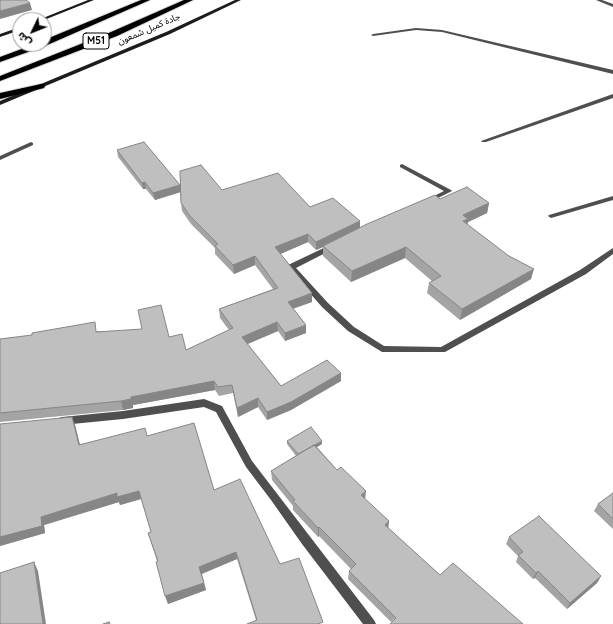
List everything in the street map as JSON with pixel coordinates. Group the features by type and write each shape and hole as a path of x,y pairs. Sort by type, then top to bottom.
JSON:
{"highway":[{"name":"M51","path":"52,40 147,0"},
{"name":"جادة كميل شمعون","path":"0,79 114,34 190,0"},
{"name":"M51","path":"0,60 22,52"},
{"path":"0,96 41,86"}],"main road":[{"path":"52,15 92,0"},
{"name":"جادة كميل شمعون","path":"0,102 168,33 239,0"},
{"path":"0,36 12,31"}],"street":[{"path":"598,0 613,6"},
{"path":"373,35 416,29 442,31 613,72"},
{"path":"484,141 613,96"},
{"path":"0,158 31,144"},
{"path":"402,166 449,191 420,205"},
{"path":"551,216 613,198"},
{"path":"342,243 292,267 325,305 350,329 382,349 442,350 584,272 613,250"},
{"path":"54,422 204,403 219,409 249,464 370,624"}],"building":[{"path":"0,0 26,0 30,3 0,11"},
{"path":"144,142 180,185 153,193 145,182 142,183 117,150"},
{"path":"201,165 222,190 278,173 310,207 333,198 360,221 316,242 308,234 275,247 312,293 288,302 306,325 285,333 277,322 242,337 281,386 327,360 341,373 291,402 267,412 258,398 237,408 232,385 218,387 214,381 131,397 131,399 121,401 0,413 0,339 32,335 32,333 95,322 96,332 142,329 138,310 161,305 169,337 182,334 186,350 233,328 219,309 278,288 255,256 233,265 215,246 218,244 190,216 181,203 180,171"},
{"path":"467,187 489,203 463,215 468,219 463,221 509,256 534,269 462,309 429,283 441,276 406,247 352,271 323,246 367,224 435,195 440,199"},
{"path":"72,417 79,445 145,428 147,436 194,423 214,490 240,479 280,564 299,558 323,622 318,624 247,624 257,620 236,552 199,567 204,583 165,596 156,562 158,561 148,533 151,532 139,491 117,497 117,493 41,517 42,526 0,537 0,424"},
{"path":"311,427 322,441 298,454 287,441"},
{"path":"314,445 337,470 341,467 366,491 361,495 389,521 385,525 440,575 453,563 523,624 390,624 396,618 349,571 356,564 319,527 318,528 293,501 295,500 271,471"},
{"path":"613,493 613,519 598,504"},
{"path":"539,516 601,576 570,603 538,571 536,573 518,555 523,552 509,537"},
{"path":"34,562 43,624 0,624 0,573"}]}
